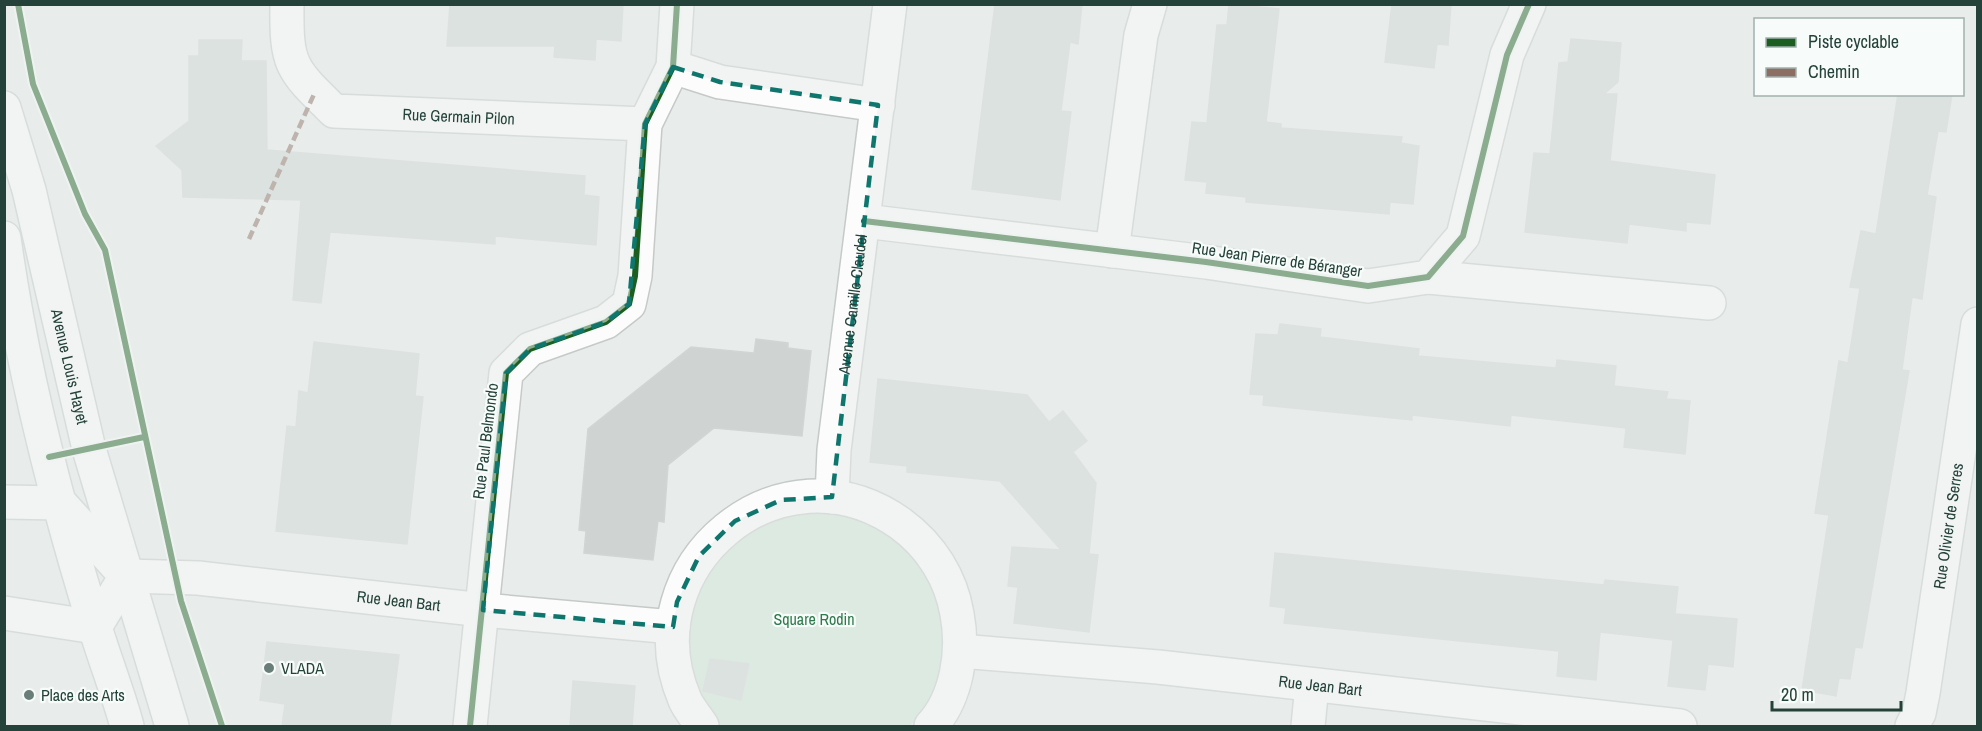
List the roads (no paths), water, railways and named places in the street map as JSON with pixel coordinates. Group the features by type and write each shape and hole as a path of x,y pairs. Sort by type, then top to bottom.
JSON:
{"street":[{"name":"Rue Germain Pilon","path":"286,4 286,46 296,73 334,111 645,124"},
{"path":"645,124 673,67 677,4"},
{"name":"Avenue Camille Claudel","path":"832,497 834,450 890,4"},
{"path":"1112,251 1141,35 1150,4"},
{"path":"1428,277 1463,236 1507,55 1529,4"},
{"path":"673,67 720,82 878,105"},
{"name":"Avenue Louis Hayet","path":"4,108 29,190 89,449 172,726"},
{"name":"Rue Paul Belmondo","path":"470,726 507,373 530,349 606,322 628,304 634,276 645,124"},
{"name":"Rue Jean Pierre de Béranger","path":"864,221 1112,251 1368,286 1428,277 1709,303"},
{"path":"4,238 18,318 60,503 95,627 127,726"},
{"name":"Rue Olivier de Serres","path":"1912,726 1919,713 1923,693 1977,324"},
{"path":"702,726 685,701 674,665 673,627 677,602 686,578 699,556 735,521 765,506 806,496 854,501 889,515 928,548 950,586 960,630 960,651 952,689 931,726"},
{"path":"4,502 60,503 126,576 95,627"},
{"name":"Rue Jean Bart","path":"126,576 198,578 483,610 673,627"},
{"path":"4,613 95,627"},
{"name":"Rue Jean Bart","path":"960,651 1158,667 1680,726"},
{"path":"1308,726 1312,685"}],"place":[{"name":"VLADA","path":"269,668"},
{"name":"Place des Arts","path":"29,695"}],"park label":[{"name":"Square Rodin","path":"814,619"}]}
